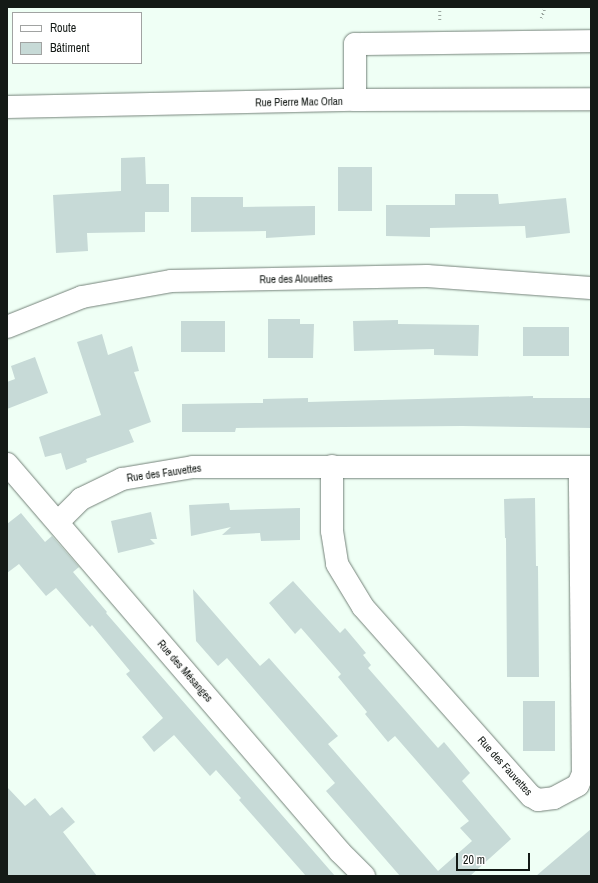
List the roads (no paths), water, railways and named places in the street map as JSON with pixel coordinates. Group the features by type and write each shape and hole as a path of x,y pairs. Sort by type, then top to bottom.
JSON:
{"street":[{"path":"355,100 355,44 591,41"},
{"name":"Rue Pierre Mac Orlan","path":"7,107 355,100 591,99"},
{"name":"Rue des Alouettes","path":"7,327 82,297 171,281 427,276 591,288"},
{"name":"Rue des Mésanges","path":"7,464 340,852 364,876"},
{"name":"Rue des Fauvettes","path":"58,522 80,499 122,479 193,467 332,466 585,467 583,774 578,785 554,798 538,800 531,796 363,607 337,564 332,531 332,466"}]}
